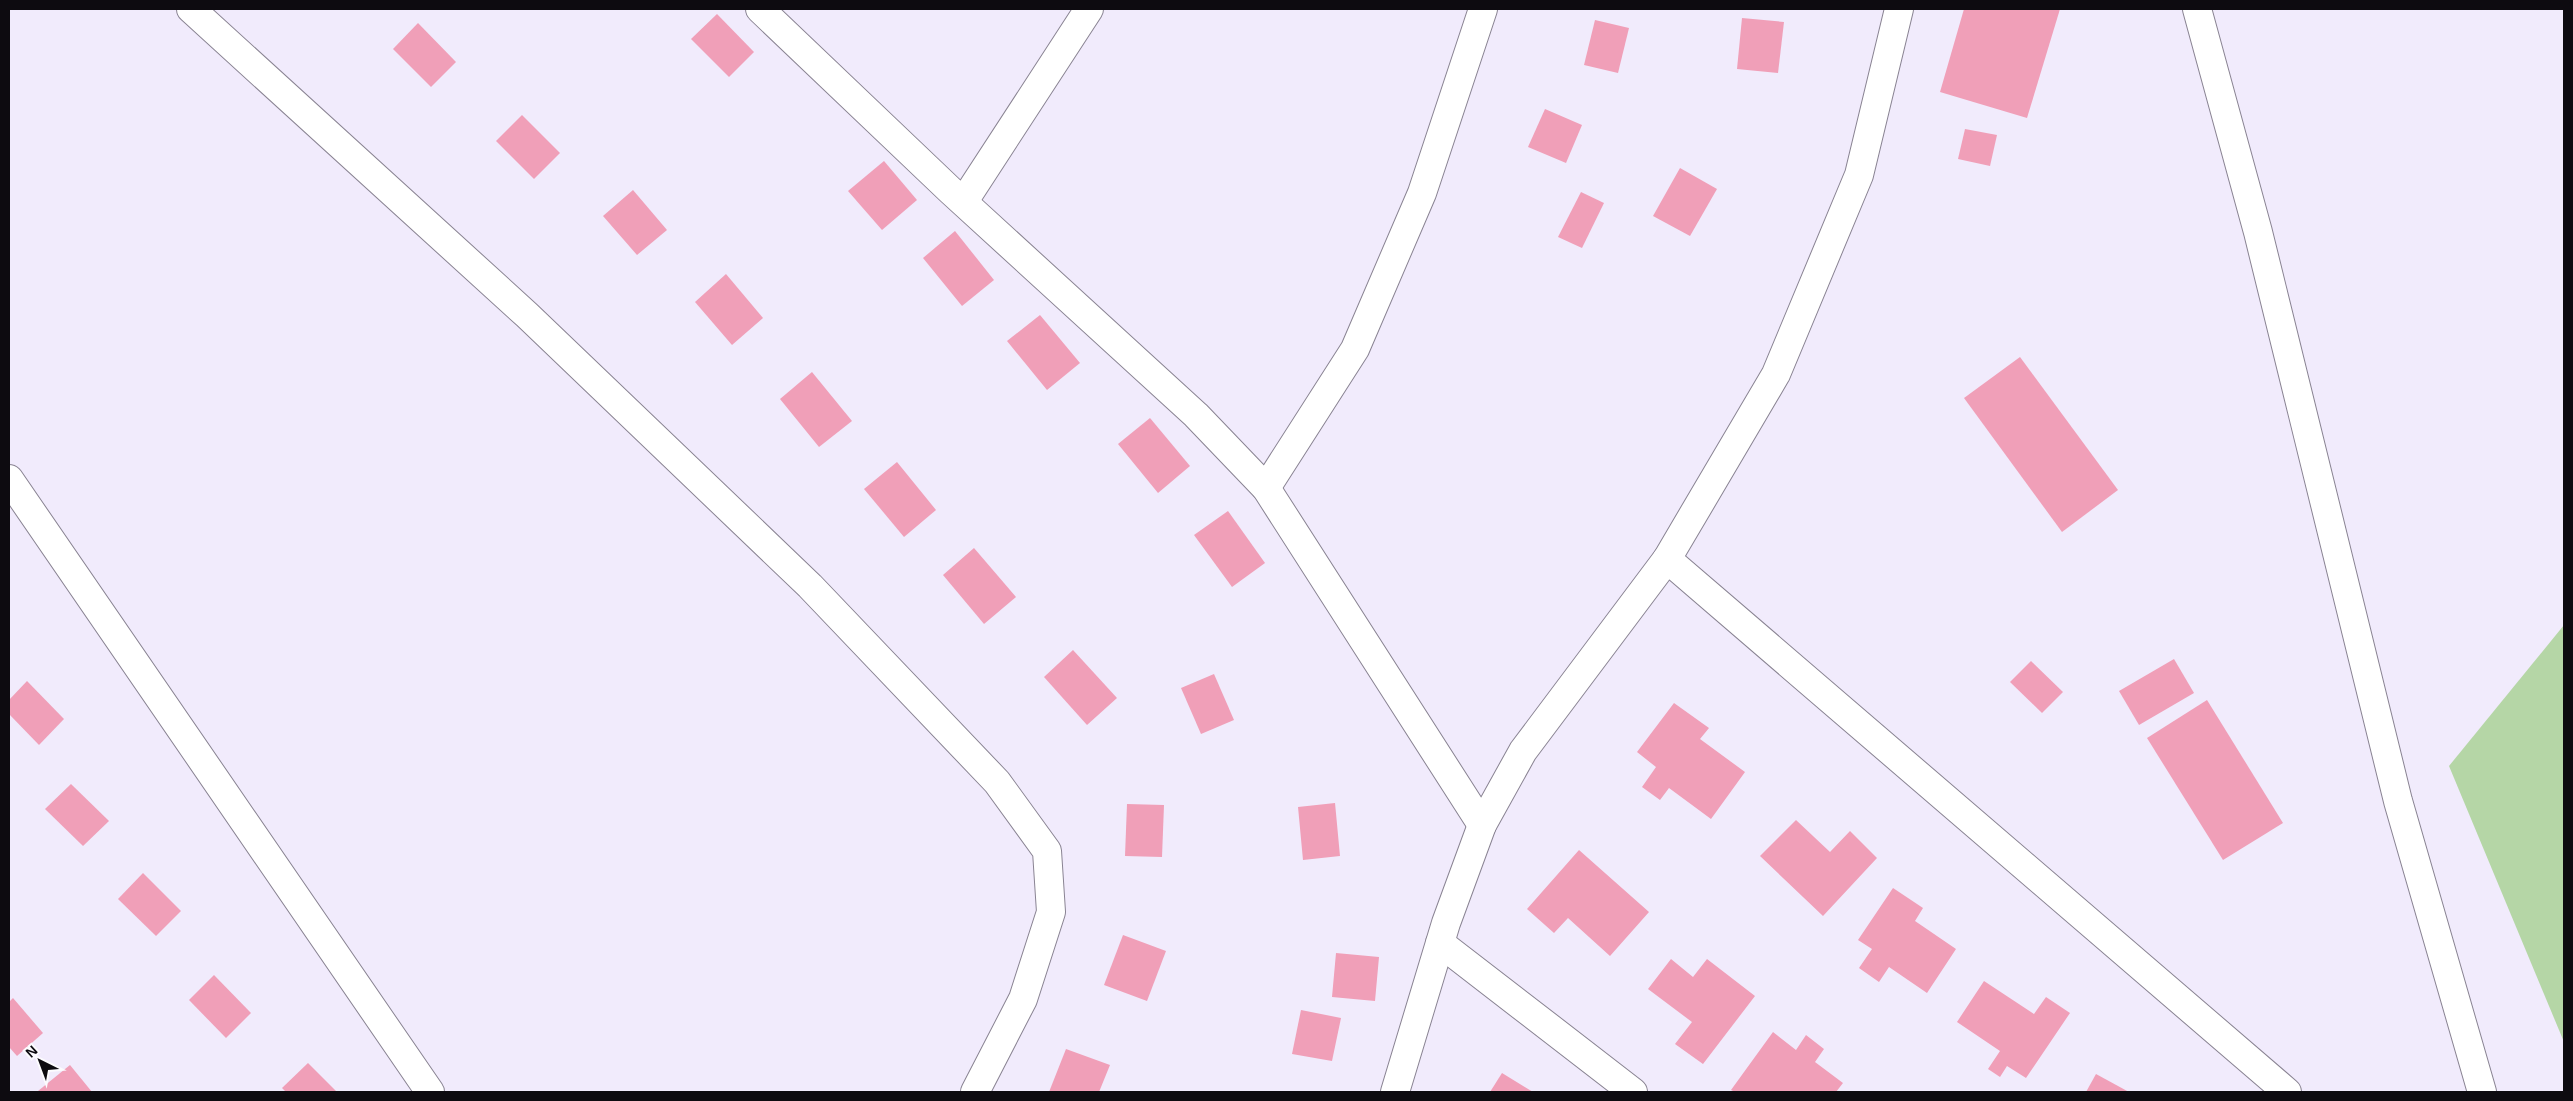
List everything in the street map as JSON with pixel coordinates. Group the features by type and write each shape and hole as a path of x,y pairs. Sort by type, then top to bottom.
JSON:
{"street":[{"path":"191,9 527,315 810,586 997,782 1047,851 1051,912 1023,999 975,1092"},
{"path":"760,9 1196,415 1266,488 1482,825"},
{"path":"964,201 1089,9"},
{"path":"1266,488 1355,349 1422,193 1483,9"},
{"path":"1395,1092 1440,943 1482,825 1523,750 1668,559 1780,365 1860,175 1899,9"},
{"path":"2197,9 2258,232 2398,801 2482,1092"},
{"path":"9,479 430,1092"},
{"path":"1668,559 2288,1092"},
{"path":"1440,943 1633,1092"}],"green space":[{"path":"2564,625 2564,1042 2449,766"}],"building":[{"path":"1964,9 2060,9 2027,118 1940,92"},
{"path":"717,14 754,52 729,77 691,39"},
{"path":"1742,18 1784,22 1778,73 1737,69"},
{"path":"1595,20 1629,28 1618,73 1584,65"},
{"path":"418,23 456,62 431,87 393,49"},
{"path":"1545,109 1582,125 1566,163 1528,147"},
{"path":"522,115 560,153 534,179 496,141"},
{"path":"1965,129 1997,135 1990,166 1958,159"},
{"path":"884,161 917,200 882,230 848,191"},
{"path":"1680,168 1717,189 1690,236 1653,216"},
{"path":"633,190 667,230 637,255 603,216"},
{"path":"1581,192 1604,203 1582,248 1558,237"},
{"path":"955,231 994,280 962,306 923,258"},
{"path":"726,274 763,318 732,345 695,302"},
{"path":"1040,315 1080,363 1047,390 1007,341"},
{"path":"2020,357 2118,490 2062,532 1964,398"},
{"path":"812,372 852,421 819,447 780,399"},
{"path":"1150,418 1190,466 1158,493 1118,444"},
{"path":"897,462 936,510 904,537 864,489"},
{"path":"1228,511 1265,563 1232,587 1194,535"},
{"path":"974,548 1016,597 984,624 943,575"},
{"path":"1073,650 1117,698 1087,725 1044,677"},
{"path":"2174,659 2194,693 2139,725 2119,691"},
{"path":"2031,661 2063,692 2042,713 2010,682"},
{"path":"1214,674 1234,720 1201,734 1181,688"},
{"path":"27,681 64,719 39,745 9,714 9,700"},
{"path":"2207,700 2283,823 2223,860 2147,738"},
{"path":"1674,703 1709,728 1700,739 1745,772 1711,819 1669,788 1660,800 1642,787 1656,767 1637,752"},
{"path":"71,784 109,821 83,846 45,809"},
{"path":"1335,803 1340,856 1303,860 1298,807"},
{"path":"1127,804 1164,805 1162,857 1125,856"},
{"path":"1796,820 1830,852 1850,831 1877,858 1823,916 1760,856"},
{"path":"1579,850 1649,912 1610,956 1568,918 1554,933 1527,909"},
{"path":"143,873 181,911 156,936 118,899"},
{"path":"1893,888 1923,908 1915,921 1956,949 1927,993 1889,967 1879,982 1859,968 1872,949 1858,940"},
{"path":"1123,935 1166,951 1147,1001 1104,985"},
{"path":"1336,953 1379,957 1375,1001 1332,997"},
{"path":"1671,959 1693,977 1707,959 1755,996 1703,1064 1675,1044 1692,1022 1648,989"},
{"path":"214,975 251,1013 226,1038 189,1000"},
{"path":"1984,981 2034,1014 2046,997 2070,1013 2026,1078 2007,1066 2000,1077 1988,1069 2000,1051 1957,1022"},
{"path":"13,998 43,1033 17,1056 9,1047 9,1002"},
{"path":"1301,1010 1341,1018 1332,1061 1292,1054"},
{"path":"1773,1032 1796,1050 1806,1035 1824,1049 1815,1062 1843,1083 1836,1092 1735,1092 1731,1090"},
{"path":"1066,1049 1110,1065 1099,1092 1049,1092"},
{"path":"308,1063 337,1092 286,1092 282,1088"},
{"path":"70,1065 92,1092 38,1091"},
{"path":"1502,1073 1533,1092 1490,1092"},
{"path":"2096,1074 2129,1092 2086,1092"}]}
